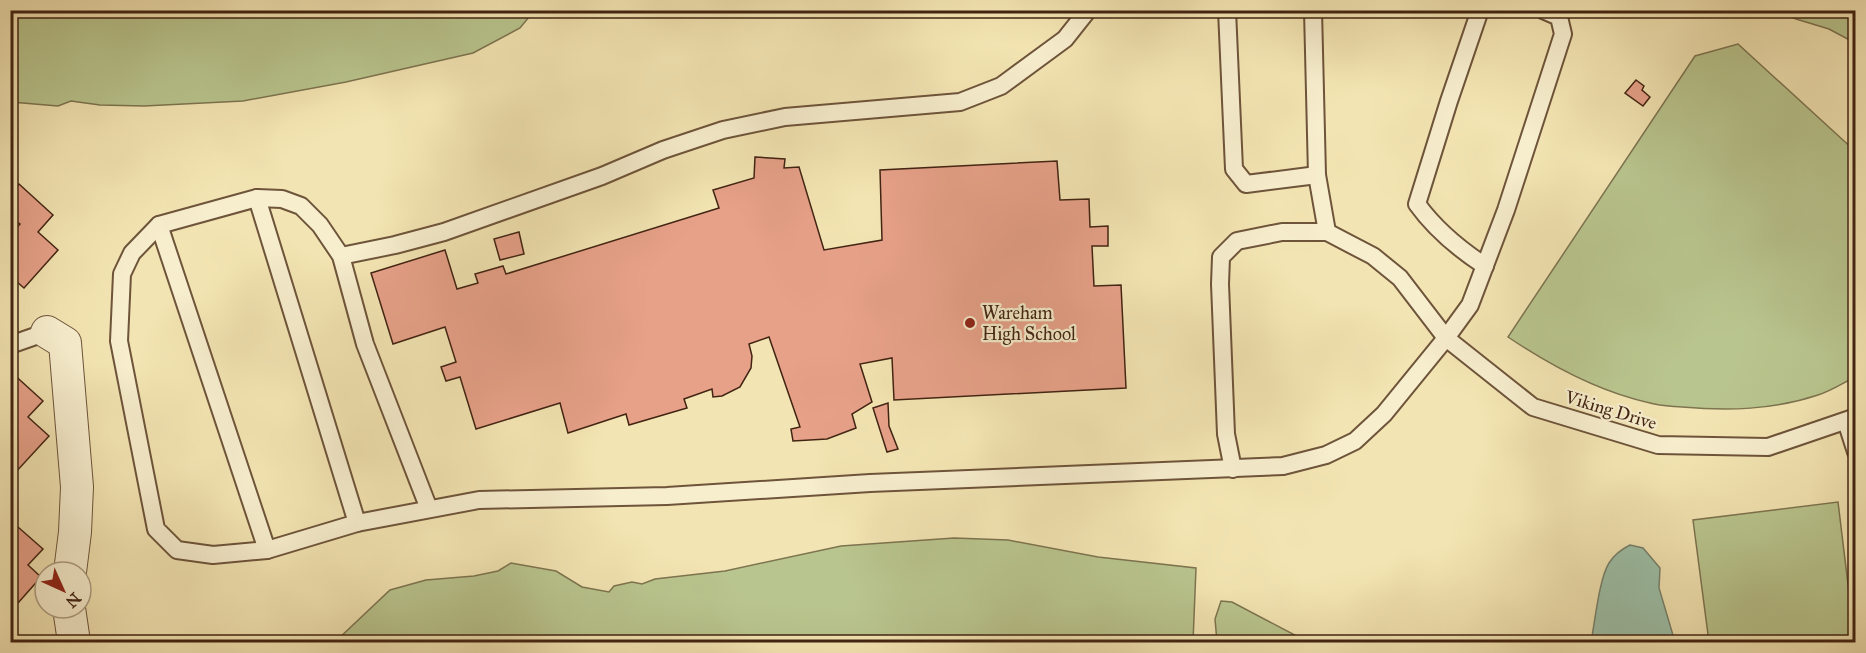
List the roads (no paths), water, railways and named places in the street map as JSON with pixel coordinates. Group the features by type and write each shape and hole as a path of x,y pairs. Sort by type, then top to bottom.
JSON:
{"street":[{"path":"47,332 65,344 77,487 72,560"},
{"path":"71,620 74,642"}],"lane":[{"path":"341,256 444,232 602,176 663,150 723,130 785,117 960,102 1001,86 1065,39 1088,10"},
{"path":"1227,10 1234,169 1246,184 1317,175"},
{"path":"1233,469 1226,434 1221,257 1237,241 1282,232 1327,232 1317,175 1313,10"},
{"path":"1480,10 1417,204 1427,218 1463,251 1485,266"},
{"path":"429,509 365,344 341,256 320,225 301,206 282,199 257,198 159,225 132,253 122,274 119,341 156,529 177,550 213,555 267,550 357,524 479,500 667,496 870,483 1283,466 1326,455 1354,441 1384,414 1470,305 1506,210 1563,34 1560,17 1543,10"},
{"path":"257,198 357,524"},
{"path":"159,225 267,550"},
{"name":"Viking Drive","path":"1327,232 1373,256 1400,278 1446,338 1533,407 1658,445 1768,447 1851,419"},
{"path":"10,345 47,332"},
{"path":"1851,419 1856,452"}],"place":[{"name":"Wareham High School","path":"970,323"}]}
